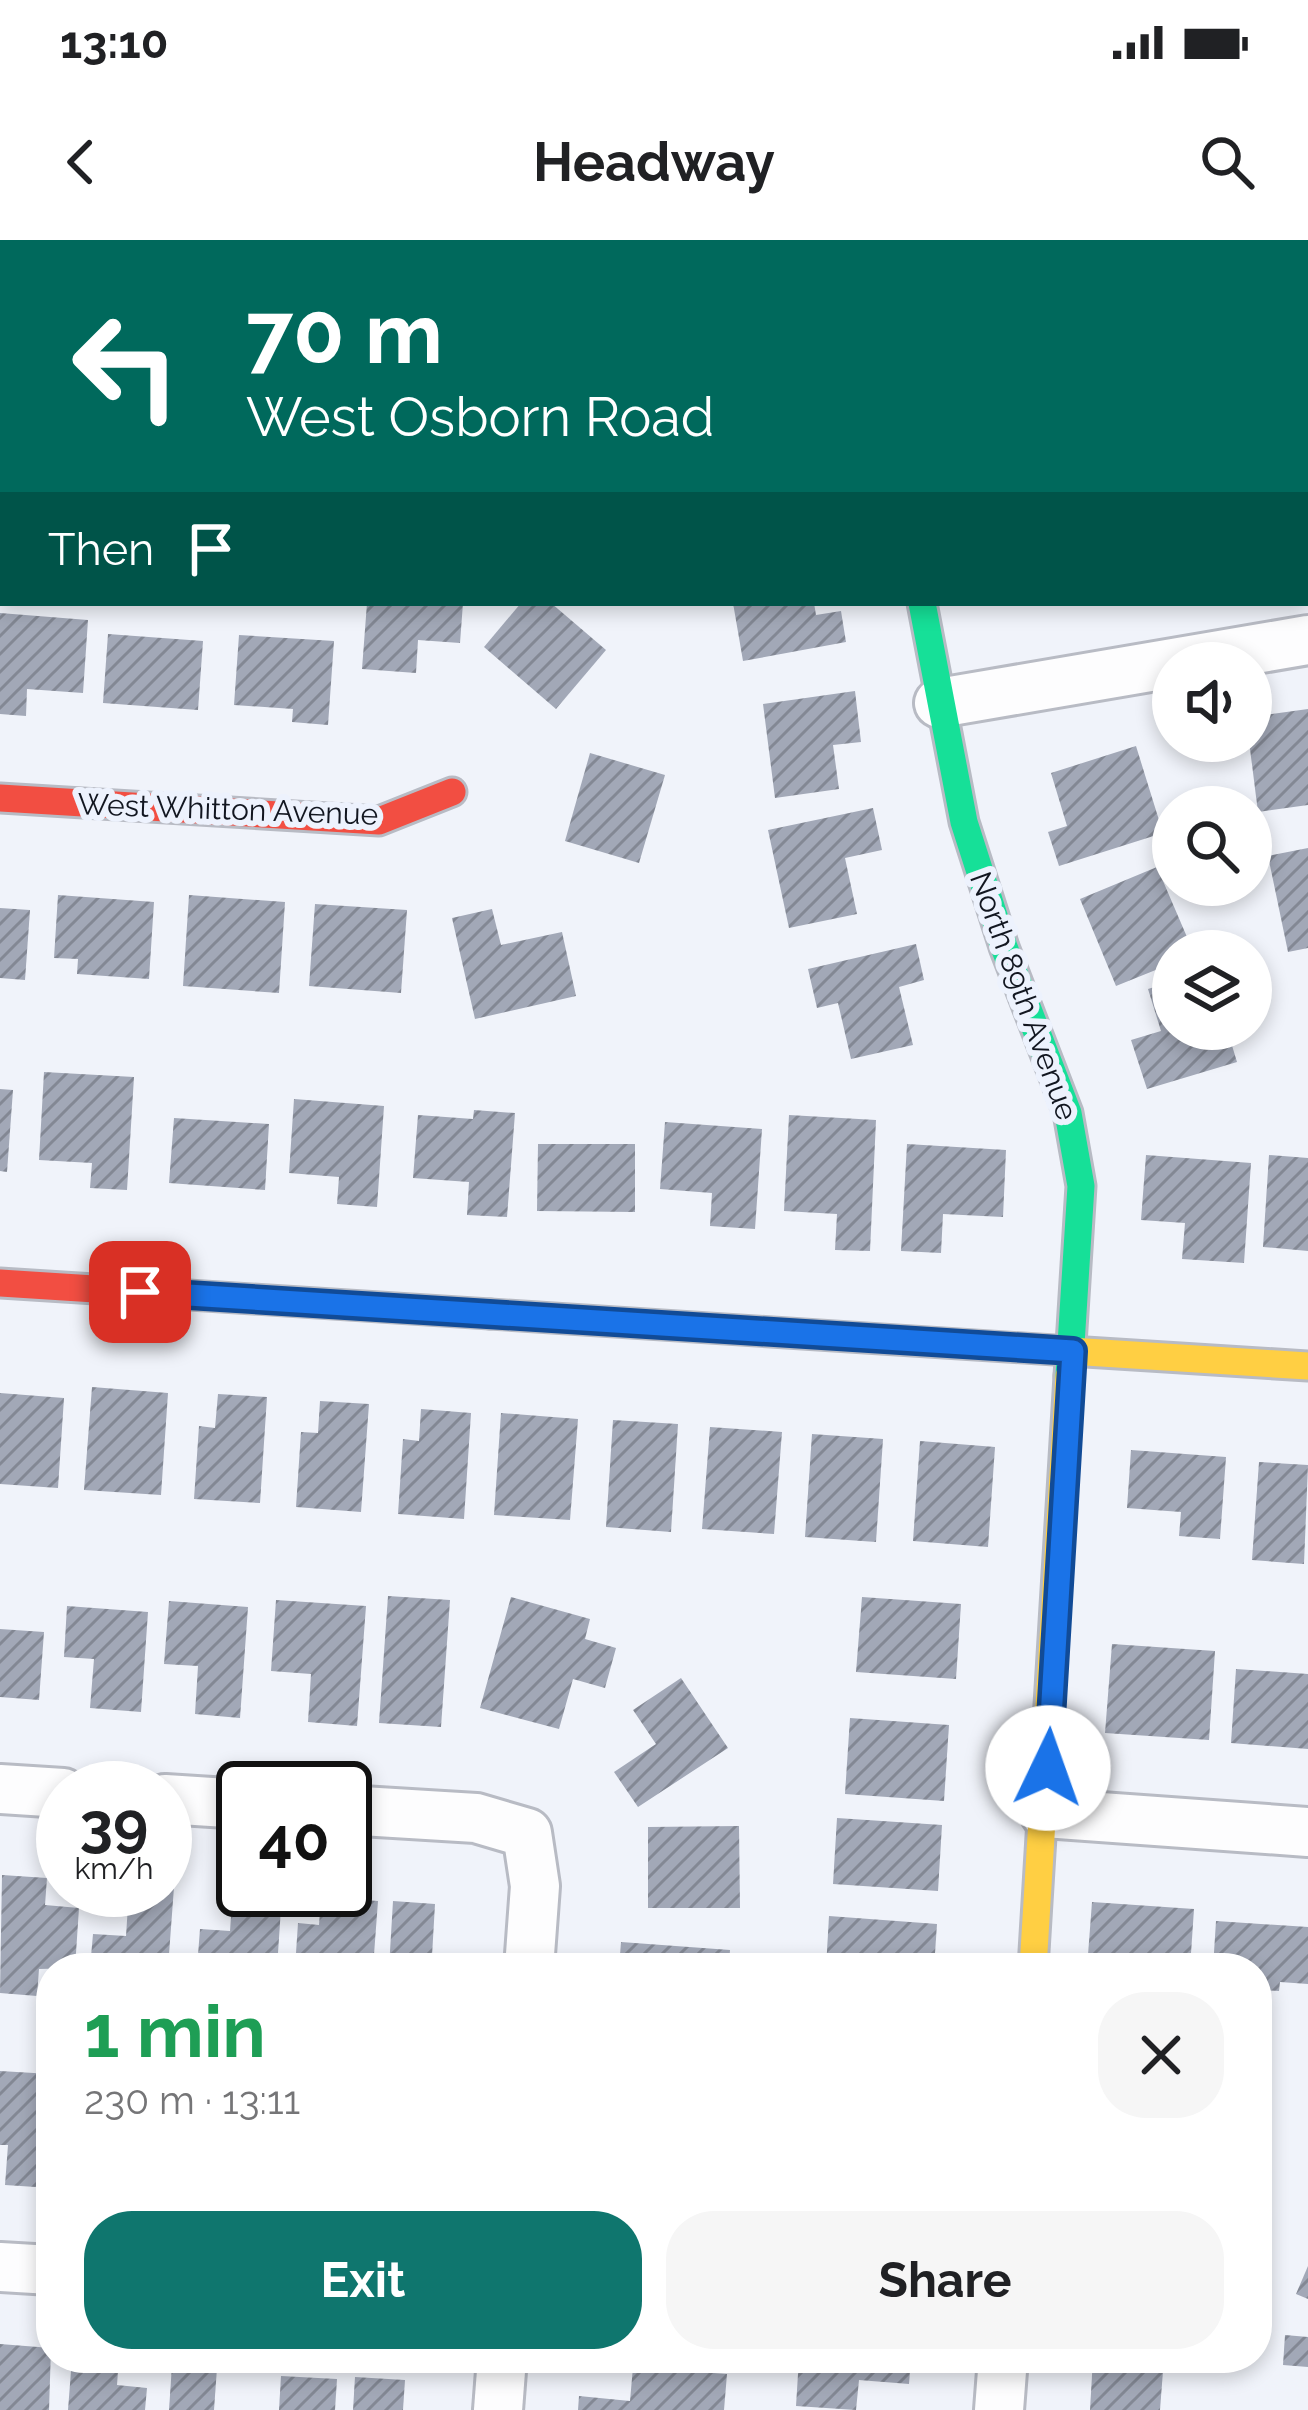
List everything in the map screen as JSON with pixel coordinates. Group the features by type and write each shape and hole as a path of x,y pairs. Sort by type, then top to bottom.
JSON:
{"street":[{"name":"North 89th Avenue","path":"923,606 964,822 1004,947 1068,1113 1081,1186 1035,1953"},
{"path":"939,703 1308,640"},
{"name":"West Whitton Avenue","path":"0,798 380,821 452,792"},
{"path":"0,1283 1308,1366"},
{"path":"0,1789 36,1791"},
{"path":"372,1812 476,1818 527,1833 535,1886 530,1953"},
{"path":"1046,1814 1308,1832"},
{"path":"0,2267 36,2269"},
{"path":"498,2410 501,2373"},
{"path":"999,2410 1002,2373"}],"building":[{"path":"367,606 463,606 460,643 418,640 416,673 362,669"},
{"path":"518,606 555,606 606,650 556,709 484,647"},
{"path":"734,606 814,606 816,615 841,611 846,642 743,661"},
{"path":"0,613 88,620 83,693 27,689 26,716 0,714"},
{"path":"108,634 203,641 198,710 103,703"},
{"path":"239,635 334,641 328,725 292,722 293,709 234,705"},
{"path":"855,691 861,742 833,745 839,789 775,798 763,704"},
{"path":"1308,709 1308,805 1272,810 1272,786 1255,786 1252,762 1272,762 1272,714"},
{"path":"1136,746 1152,798 1152,836 1059,866 1048,832 1067,826 1051,773"},
{"path":"590,753 665,775 639,863 565,841"},
{"path":"873,808 882,850 845,858 857,914 789,928 768,830"},
{"path":"1308,848 1308,948 1288,952 1272,855"},
{"path":"1152,869 1152,906 1174,906 1184,930 1152,930 1152,971 1116,986 1080,899"},
{"path":"58,895 154,902 149,979 77,974 78,959 54,958"},
{"path":"189,895 285,902 279,993 183,986"},
{"path":"315,904 407,910 401,993 309,986"},
{"path":"0,908 30,910 25,980 0,978"},
{"path":"492,909 501,945 562,932 576,996 475,1019 452,918"},
{"path":"916,944 924,980 899,987 913,1045 851,1059 838,1003 817,1008 808,969"},
{"path":"1152,1034 1152,1050 1233,1050 1237,1062 1147,1089 1131,1040"},
{"path":"44,1072 134,1077 127,1190 90,1188 92,1163 39,1160"},
{"path":"0,1089 13,1090 7,1172 0,1171"},
{"path":"294,1099 384,1106 377,1207 337,1204 339,1177 289,1173"},
{"path":"474,1110 515,1113 507,1217 467,1215 469,1182 413,1178 418,1115 473,1119"},
{"path":"789,1115 876,1120 870,1251 835,1250 837,1214 784,1211"},
{"path":"174,1118 269,1124 265,1190 169,1183"},
{"path":"665,1122 762,1129 755,1229 710,1226 712,1193 660,1189"},
{"path":"538,1144 635,1144 635,1212 537,1211"},
{"path":"907,1144 1006,1150 1003,1217 943,1214 941,1253 901,1251"},
{"path":"1146,1155 1251,1163 1244,1263 1182,1259 1185,1223 1141,1220"},
{"path":"1269,1155 1308,1158 1308,1251 1263,1247"},
{"path":"92,1387 168,1393 161,1495 84,1490"},
{"path":"0,1393 64,1398 58,1488 0,1484"},
{"path":"218,1394 267,1397 260,1503 194,1499 199,1426 215,1428"},
{"path":"320,1401 369,1404 361,1512 296,1507 301,1432 318,1433"},
{"path":"421,1409 471,1413 464,1519 398,1514 403,1439 419,1441"},
{"path":"501,1413 578,1419 570,1520 494,1515"},
{"path":"613,1420 678,1424 671,1532 606,1527"},
{"path":"710,1427 782,1432 774,1534 702,1529"},
{"path":"812,1434 883,1439 876,1542 805,1537"},
{"path":"920,1441 995,1447 988,1547 913,1541"},
{"path":"1131,1450 1226,1457 1220,1539 1179,1536 1181,1512 1127,1508"},
{"path":"1259,1462 1308,1465 1304,1564 1252,1560"},
{"path":"388,1596 450,1600 441,1727 379,1723"},
{"path":"511,1597 590,1619 585,1639 616,1648 605,1688 573,1679 559,1729 480,1708"},
{"path":"862,1597 961,1604 956,1679 856,1672"},
{"path":"276,1600 366,1606 357,1726 308,1722 311,1674 271,1671"},
{"path":"169,1601 248,1607 240,1718 195,1714 198,1666 164,1664"},
{"path":"67,1606 148,1612 141,1712 90,1708 94,1659 64,1657"},
{"path":"0,1629 44,1632 39,1700 0,1697"},
{"path":"1112,1644 1215,1651 1209,1740 1105,1733"},
{"path":"1236,1669 1308,1674 1308,1749 1231,1743"},
{"path":"681,1678 728,1748 638,1807 614,1772 656,1744 633,1710"},
{"path":"850,1718 949,1725 944,1801 845,1794"},
{"path":"837,1818 942,1825 938,1891 833,1884"},
{"path":"739,1826 740,1908 648,1908 648,1827"},
{"path":"2,1875 36,1877 36,1917 78,1917 76,1953 36,1953 36,1996 0,1993"},
{"path":"372,1901 378,1901 374,1953 296,1953 298,1923 319,1925 320,1917 372,1917"},
{"path":"393,1901 435,1904 432,1953 390,1953"},
{"path":"1092,1902 1194,1909 1191,1953 1088,1953"},
{"path":"829,1916 937,1924 935,1953 827,1953"},
{"path":"127,1917 172,1917 169,1953 91,1953 93,1934 126,1936"},
{"path":"231,1917 280,1917 278,1953 198,1953 200,1929 230,1931"},
{"path":"1216,1921 1308,1927 1308,1984 1280,1982 1279,1991 1272,1991 1272,1953 1214,1953"},
{"path":"621,1942 730,1950 730,1953 620,1953"},
{"path":"0,2071 36,2073 36,2187 5,2185 8,2145 0,2145"},
{"path":"1308,2266 1308,2299 1296,2294"},
{"path":"1285,2335 1308,2337 1308,2367 1283,2365"},
{"path":"0,2344 36,2347 36,2373 50,2373 49,2410 0,2410"},
{"path":"71,2373 118,2373 117,2385 147,2388 145,2410 68,2410"},
{"path":"171,2373 217,2373 214,2410 169,2410"},
{"path":"632,2373 727,2374 724,2410 578,2410 579,2396 630,2401"},
{"path":"798,2373 910,2373 909,2384 859,2380 856,2410 796,2406"},
{"path":"1092,2373 1163,2373 1160,2410 1090,2410"},
{"path":"281,2376 337,2379 335,2410 279,2410"},
{"path":"355,2377 405,2380 403,2410 353,2410"}],"traffic: fast":[{"path":"923,606 964,822 1004,947 1068,1113 1081,1186 1069,1376"},
{"path":"490,1314 1070,1351"}],"traffic: slow":[{"path":"1070,1351 1308,1366"},
{"path":"1034,1953 1069,1376"}],"traffic: jam":[{"path":"0,798 379,821 452,792"},
{"path":"0,1283 490,1314"}],"route":[{"path":"140,1292 1073,1351 1048,1768"}]}
